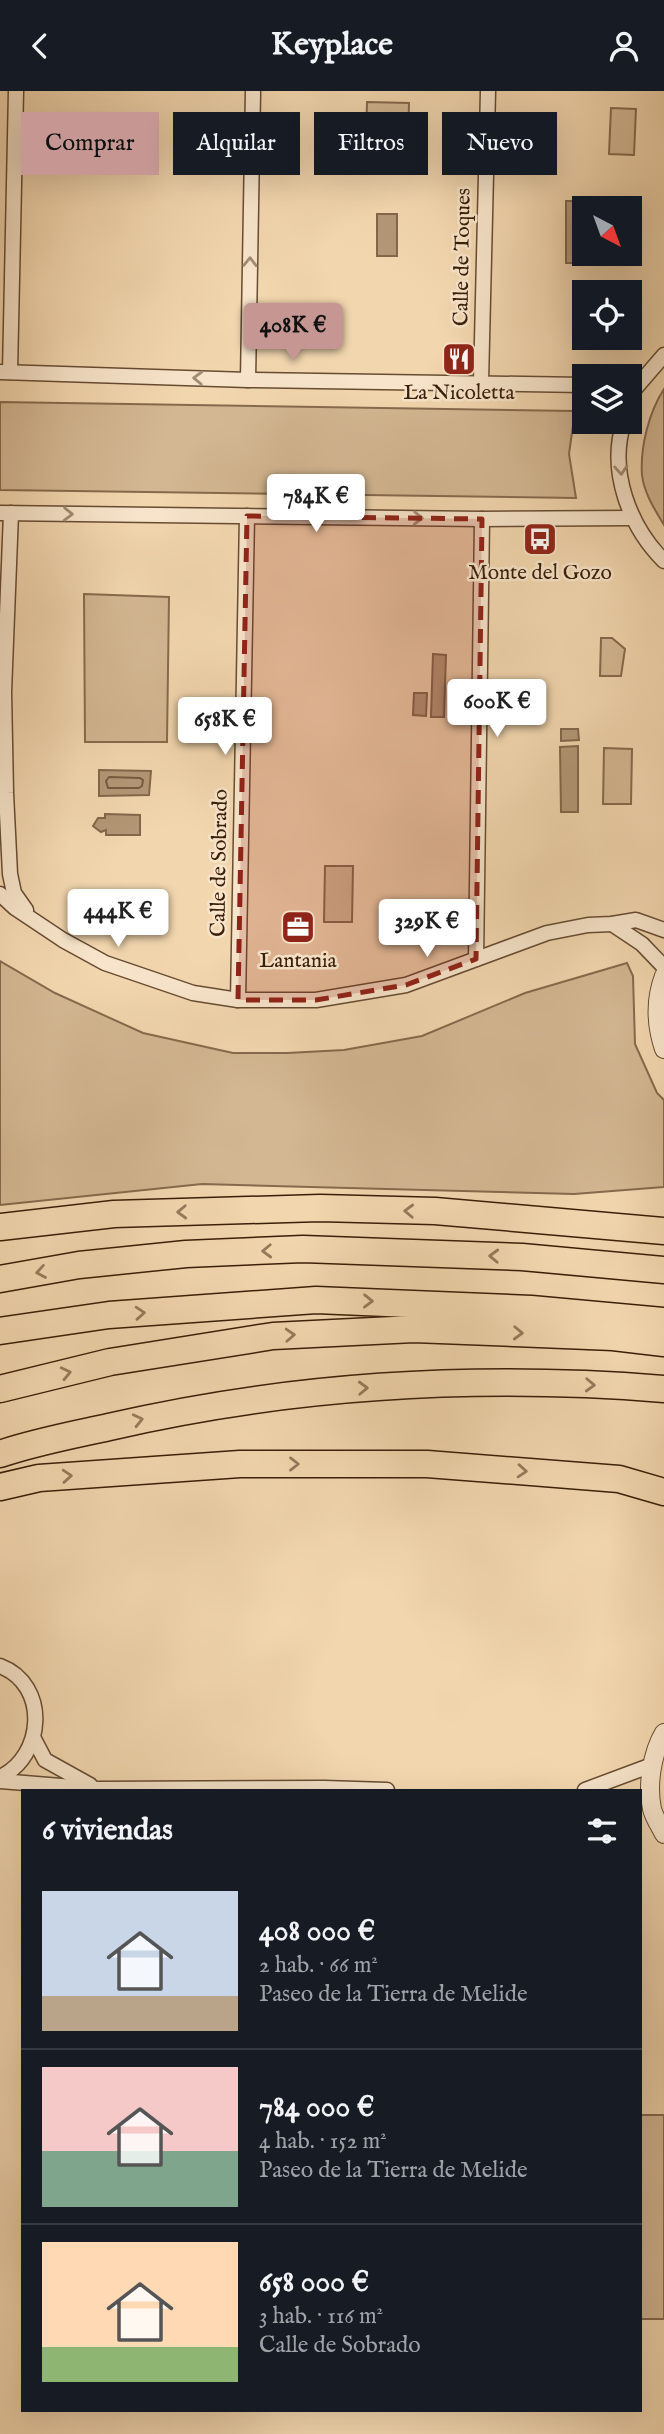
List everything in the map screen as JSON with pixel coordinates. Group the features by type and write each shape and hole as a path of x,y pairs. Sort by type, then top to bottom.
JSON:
{"highway":[{"path":"0,1227 114,1215 320,1208 435,1211 664,1231"},
{"path":"0,1279 79,1265 186,1254 303,1249 522,1257 664,1270"},
{"path":"0,1331 109,1315 316,1300 434,1303 614,1326 664,1343"},
{"path":"0,1389 110,1362 273,1336 414,1329 614,1326 664,1321"},
{"path":"0,1454 171,1413 339,1389 495,1382 664,1389"},
{"path":"0,1487 39,1478 240,1464 427,1464 620,1479 664,1492"}],"street":[{"path":"16,91 5,372 248,380 572,386"},
{"path":"248,380 253,91"},
{"name":"Calle de Toques","path":"481,382 488,91"},
{"path":"642,382 664,355"},
{"path":"620,434 620,476 632,518 651,548 664,561"},
{"path":"32,919 15,893 10,874 3,799 6,513 482,519 632,518"},
{"name":"Calle de Sobrado","path":"238,1000 247,516"},
{"path":"476,959 482,519"},
{"path":"0,894 63,940 105,963 193,993 238,1000 316,1000 406,985 547,933 588,925 636,920 664,930"},
{"path":"612,924 642,944 664,967"},
{"path":"664,976 657,1001 658,1033 664,1049"},
{"path":"0,1666 21,1681 32,1699 36,1719 34,1739 19,1765 0,1779"},
{"path":"664,1733 652,1765 646,1808 664,1834"},
{"path":"34,1739 45,1760 98,1789"},
{"path":"588,1789 652,1765"},
{"path":"0,1779 98,1789 356,1789"}],"highlighted area":[{"path":"247,516 482,519 476,959 406,985 316,1000 238,1000"}],"shaded area":[{"path":"367,102 409,103 409,112 367,112"},
{"path":"611,108 636,109 634,155 609,154"},
{"path":"664,389 664,525 645,488 642,464 650,419"},
{"path":"0,402 572,411 569,454 576,498 0,490"},
{"path":"84,594 169,597 167,742 85,742"},
{"path":"601,638 612,638 625,649 621,676 600,676"},
{"path":"604,748 632,749 631,804 603,804"},
{"path":"325,866 353,866 352,922 324,922"},
{"path":"0,961 55,993 143,1033 233,1053 344,1050 422,1036 525,993 627,963 633,976 635,1044 657,1093 664,1100 664,1187 574,1194 202,1184 0,1205"},
{"path":"642,2115 664,2115 664,2319 642,2319"}],"water":[{"path":"566,201 572,201 572,263 566,263"},
{"path":"377,214 397,214 397,256 377,256"},
{"path":"433,654 446,655 444,717 431,717"},
{"path":"414,693 427,693 426,716 413,715"},
{"path":"561,729 578,729 579,740 561,741"},
{"path":"578,746 578,812 561,812 560,747"},
{"path":"99,770 151,771 149,795 99,796"},
{"path":"105,814 140,815 140,835 106,835 106,830 101,832 93,826 98,818 105,818"}],"place":[{"name":"La Nicoletta","path":"459,359"},
{"name":"Monte del Gozo","path":"540,539"},
{"name":"Lantania","path":"298,927"}]}
